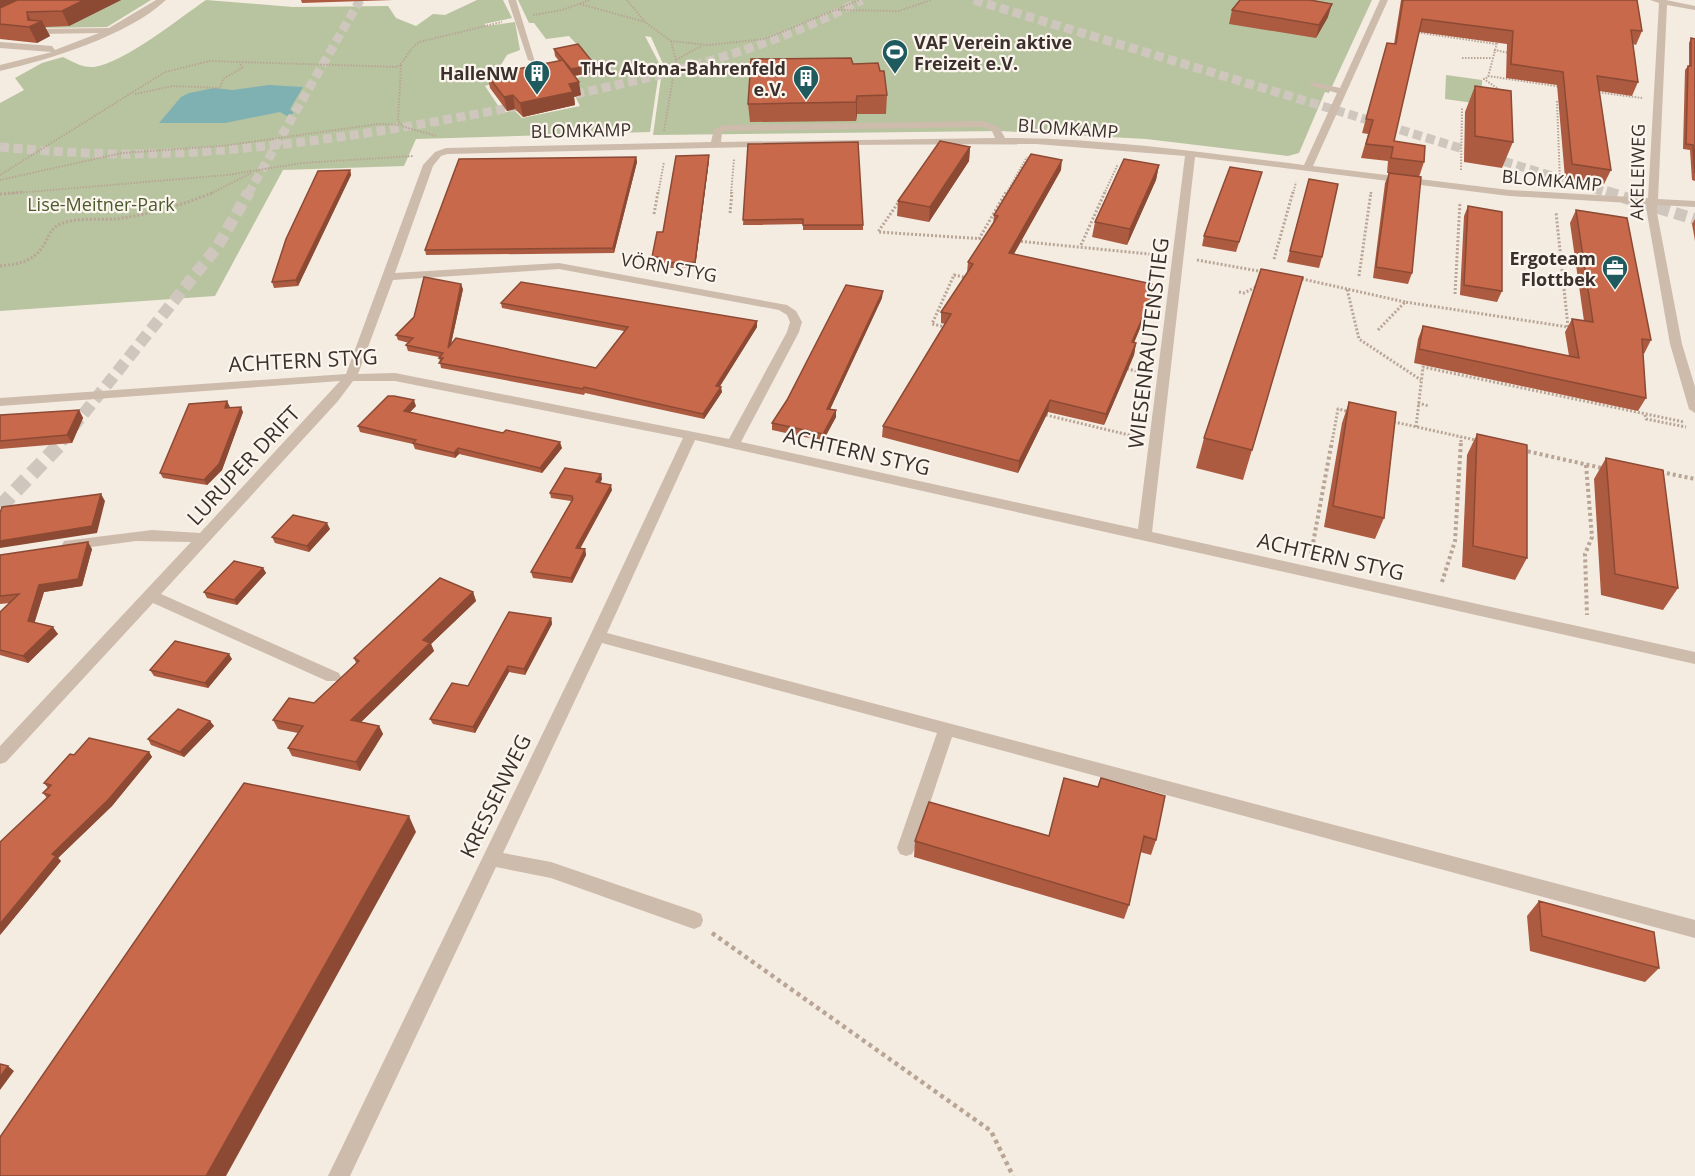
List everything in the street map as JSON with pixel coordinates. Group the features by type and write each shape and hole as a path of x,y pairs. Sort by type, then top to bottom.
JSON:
{"street":[{"path":"0,68 76,46 115,30 162,0"},
{"path":"512,0 531,60"},
{"path":"1304,169 1343,91 1384,0"},
{"path":"1658,1 1695,8"},
{"name":"AKELEIWEG","path":"1658,1 1653,204 1662,280 1676,344 1695,409"},
{"path":"39,31 115,30"},
{"path":"0,45 40,50 76,46"},
{"path":"1313,85 1343,91"},
{"path":"716,144 717,131 724,128 984,124 994,127 1000,133 1000,140"},
{"name":"BLOMKAMP","path":"438,154 469,149 1036,141 1190,154 1373,178 1460,193 1557,192 1653,204 1695,204"},
{"name":"LURUPER DRIFT","path":"0,757 334,398 351,376 390,277 428,165 438,154"},
{"name":"WIESENRAUTENSTIEG","path":"1144,536 1190,154"},
{"name":"VÖRN STYG","path":"390,277 559,266 783,308 792,313 796,322 793,332 733,445"},
{"name":"ACHTERN STYG","path":"0,402 351,376 395,377 691,435 1695,658"},
{"name":"KRESSENWEG","path":"339,1176 598,636 691,435"},
{"path":"58,547 152,534 178,534 203,539"},
{"path":"150,595 333,677"},
{"path":"598,636 1695,929"},
{"path":"906,848 947,728"},
{"path":"490,858 551,870 694,920"}],"path":[{"path":"542,14 590,0"},
{"path":"627,0 645,22 671,40 708,45 760,41 859,0"},
{"path":"837,10 876,13 920,6 931,0"},
{"path":"579,4 602,8 645,22"},
{"path":"400,125 394,115 400,92 401,65 408,50 419,42 482,26"},
{"path":"1373,27 1496,44"},
{"path":"1499,35 1488,76 1484,79 1504,93"},
{"path":"654,214 676,60 671,40"},
{"path":"676,60 687,52 708,45"},
{"path":"1494,50 1518,54"},
{"path":"1462,58 1491,58"},
{"path":"0,175 165,72 185,65 210,61 391,68 402,71"},
{"path":"131,95 173,86 220,88 223,79 242,68 240,63"},
{"path":"391,68 401,65"},
{"path":"1488,76 1567,87"},
{"path":"1590,91 1657,100"},
{"path":"1291,276 1406,302 1568,327 1557,192 1557,101"},
{"path":"1455,294 1462,108"},
{"path":"0,180 122,153 222,146 378,124 400,125 437,136 438,154 302,163 254,171 0,194"},
{"path":"979,239 1036,141"},
{"path":"730,213 735,144"},
{"path":"1081,245 1126,148"},
{"path":"1274,260 1304,169"},
{"path":"0,266 16,264 38,255 46,246 51,230 63,223 89,219 124,218 190,204 221,191 254,171"},
{"path":"1359,276 1373,178"},
{"path":"903,195 879,232 990,239"},
{"path":"1011,241 1081,245 1168,256"},
{"path":"1191,259 1271,273"},
{"path":"956,329 933,324 954,275 977,280"},
{"path":"1239,292 1244,293 1262,285"},
{"path":"1347,289 1359,339 1421,380"},
{"path":"1378,330 1406,302"},
{"path":"1117,366 1151,374"},
{"path":"1416,427 1423,367 1645,415 1646,419 1686,425"},
{"path":"1419,404 1429,406"},
{"path":"1309,563 1338,410 1360,414"},
{"path":"1039,413 1143,438"},
{"path":"1382,419 1484,442"},
{"path":"1439,592 1455,541 1461,437"},
{"path":"1518,449 1609,470"},
{"path":"1586,465 1592,537 1585,554 1588,624"},
{"path":"1654,471 1695,479"},
{"path":"694,920 991,1131 1013,1176"}],"green space":[{"path":"54,0 151,0 107,27 38,28"},
{"name":"Lise-Meitner-Park","path":"206,0 293,7 388,6 396,18 416,26 433,14 445,15 477,0 503,0 512,18 484,24 487,26 515,22 520,50 507,55 499,68 505,79 485,86 503,113 514,110 522,118 580,106 576,98 584,95 578,88 564,82 601,71 569,36 546,39 534,23 529,23 518,0 1372,0 1329,93 1325,92 1299,153 1288,156 1146,139 1001,131 653,135 663,64 651,37 645,36 660,65 650,132 416,139 404,166 283,170 215,296 0,311 0,103 24,90 15,78 42,63 63,57 86,67 107,63 136,49"},
{"path":"1446,75 1482,80 1482,89 1502,107 1445,99"}],"water":[{"path":"269,85 303,87 290,109 294,113 287,116 280,112 225,123 159,123 181,97 189,93 214,88 233,90"}],"building":[{"path":"17,0 84,0 62,11 27,12 28,20 42,21 29,27 0,24 0,8"},
{"path":"1240,0 1310,0 1332,4 1319,25 1232,10"},
{"path":"1403,0 1637,0 1642,31 1631,30 1638,82 1597,76 1611,170 1572,164 1563,72 1511,64 1513,31 1422,19 1394,141 1425,146 1424,162 1391,158 1393,147 1366,144 1373,120 1366,119 1387,43 1396,44"},
{"path":"1691,38 1695,39 1695,173 1693,145 1686,144"},
{"path":"578,44 595,65 571,69 554,49"},
{"path":"851,58 853,64 878,63 880,71 884,71 887,95 857,96 856,102 748,104 751,59"},
{"path":"563,60 579,82 569,84 573,92 520,103 513,95 504,97 487,75"},
{"path":"1475,86 1511,91 1513,142 1475,136"},
{"path":"940,141 970,147 930,207 898,201"},
{"path":"858,142 863,225 803,225 803,219 743,220 748,144"},
{"path":"1031,154 1062,160 1009,253 1152,284 1149,290 1154,291 1132,342 1136,343 1106,414 1050,400 1019,461 883,426 951,314 941,312 973,264 968,262 998,216 994,215"},
{"path":"709,155 695,262 657,263 658,257 652,257 657,232 663,232 676,156"},
{"path":"636,157 613,248 425,250 459,159"},
{"path":"1124,159 1159,165 1130,229 1095,222"},
{"path":"1230,167 1262,172 1239,242 1204,236"},
{"path":"350,170 296,280 272,282 286,239 318,171"},
{"path":"1389,173 1421,177 1412,273 1376,267"},
{"path":"1309,179 1338,184 1322,257 1290,251"},
{"path":"1468,206 1502,212 1502,291 1464,285"},
{"path":"1576,210 1627,218 1651,340 1642,339 1646,398 1419,349 1423,326 1579,358 1572,319 1593,322"},
{"path":"1261,269 1303,277 1252,450 1204,438"},
{"path":"424,277 461,284 448,348 456,338 596,368 628,327 501,303 521,282 757,321 716,386 721,387 703,414 584,387 583,389 439,363 443,358 439,358 443,353 406,345 413,338 396,335 414,317"},
{"path":"846,285 883,291 827,409 836,410 823,434 772,423 787,400"},
{"path":"388,396 414,400 404,411 503,433 506,430 560,442 540,468 458,448 454,453 413,443 416,440 358,426"},
{"path":"227,401 225,408 241,407 219,464 204,480 160,473 189,404"},
{"path":"1349,402 1396,412 1384,518 1333,506"},
{"path":"79,410 67,435 0,441 0,415"},
{"path":"1477,434 1527,445 1527,558 1473,546"},
{"path":"1606,458 1663,470 1678,588 1615,574"},
{"path":"565,468 601,474 596,482 611,485 576,548 585,549 571,578 531,572 573,499 572,496 550,493"},
{"path":"101,494 92,526 0,541 2,507"},
{"path":"293,515 327,523 307,546 272,537"},
{"path":"88,542 78,579 39,585 28,621 53,627 23,656 0,650 0,612 19,594 0,596 0,555"},
{"path":"234,561 263,568 234,600 204,592"},
{"path":"440,578 473,592 423,640 430,643 351,720 379,726 356,762 288,748 303,726 273,720 289,698 314,703 359,661 354,658"},
{"path":"509,612 551,618 524,669 508,666 473,727 430,719 452,683 468,686"},
{"path":"175,641 229,654 205,683 150,670"},
{"path":"178,709 210,721 180,752 148,739"},
{"path":"89,738 149,752 108,800 52,854 56,856 0,924 0,842 50,795 43,793 51,785 44,783 70,754 74,755"},
{"path":"1064,778 1098,787 1101,778 1165,796 1156,840 1144,836 1129,905 915,841 929,802 1049,836"},
{"path":"244,783 409,816 206,1176 0,1176 0,1137"},
{"path":"1539,901 1654,932 1659,968 1542,936"},
{"path":"0,1064 8,1066 0,1077"}],"tunnel":[{"path":"276,145 360,0"},
{"path":"562,97 640,80 716,59 790,33 862,0"},
{"path":"974,0 1611,194"},
{"path":"276,145 378,131 524,105"},
{"path":"0,147 116,154 181,153 276,145"},
{"path":"248,194 276,145"},
{"path":"61,442 217,247 249,192"},
{"path":"1606,192 1695,219"},
{"path":"0,507 63,441"}],"place":[{"name":"VAF Verein aktive Freizeit e.V.","path":"895,75"},
{"name":"HalleNW","path":"537,96"},
{"name":"THC Altona-Bahrenfeld e.V.","path":"806,101"},
{"name":"Ergoteam Flottbek","path":"1615,291"}]}
